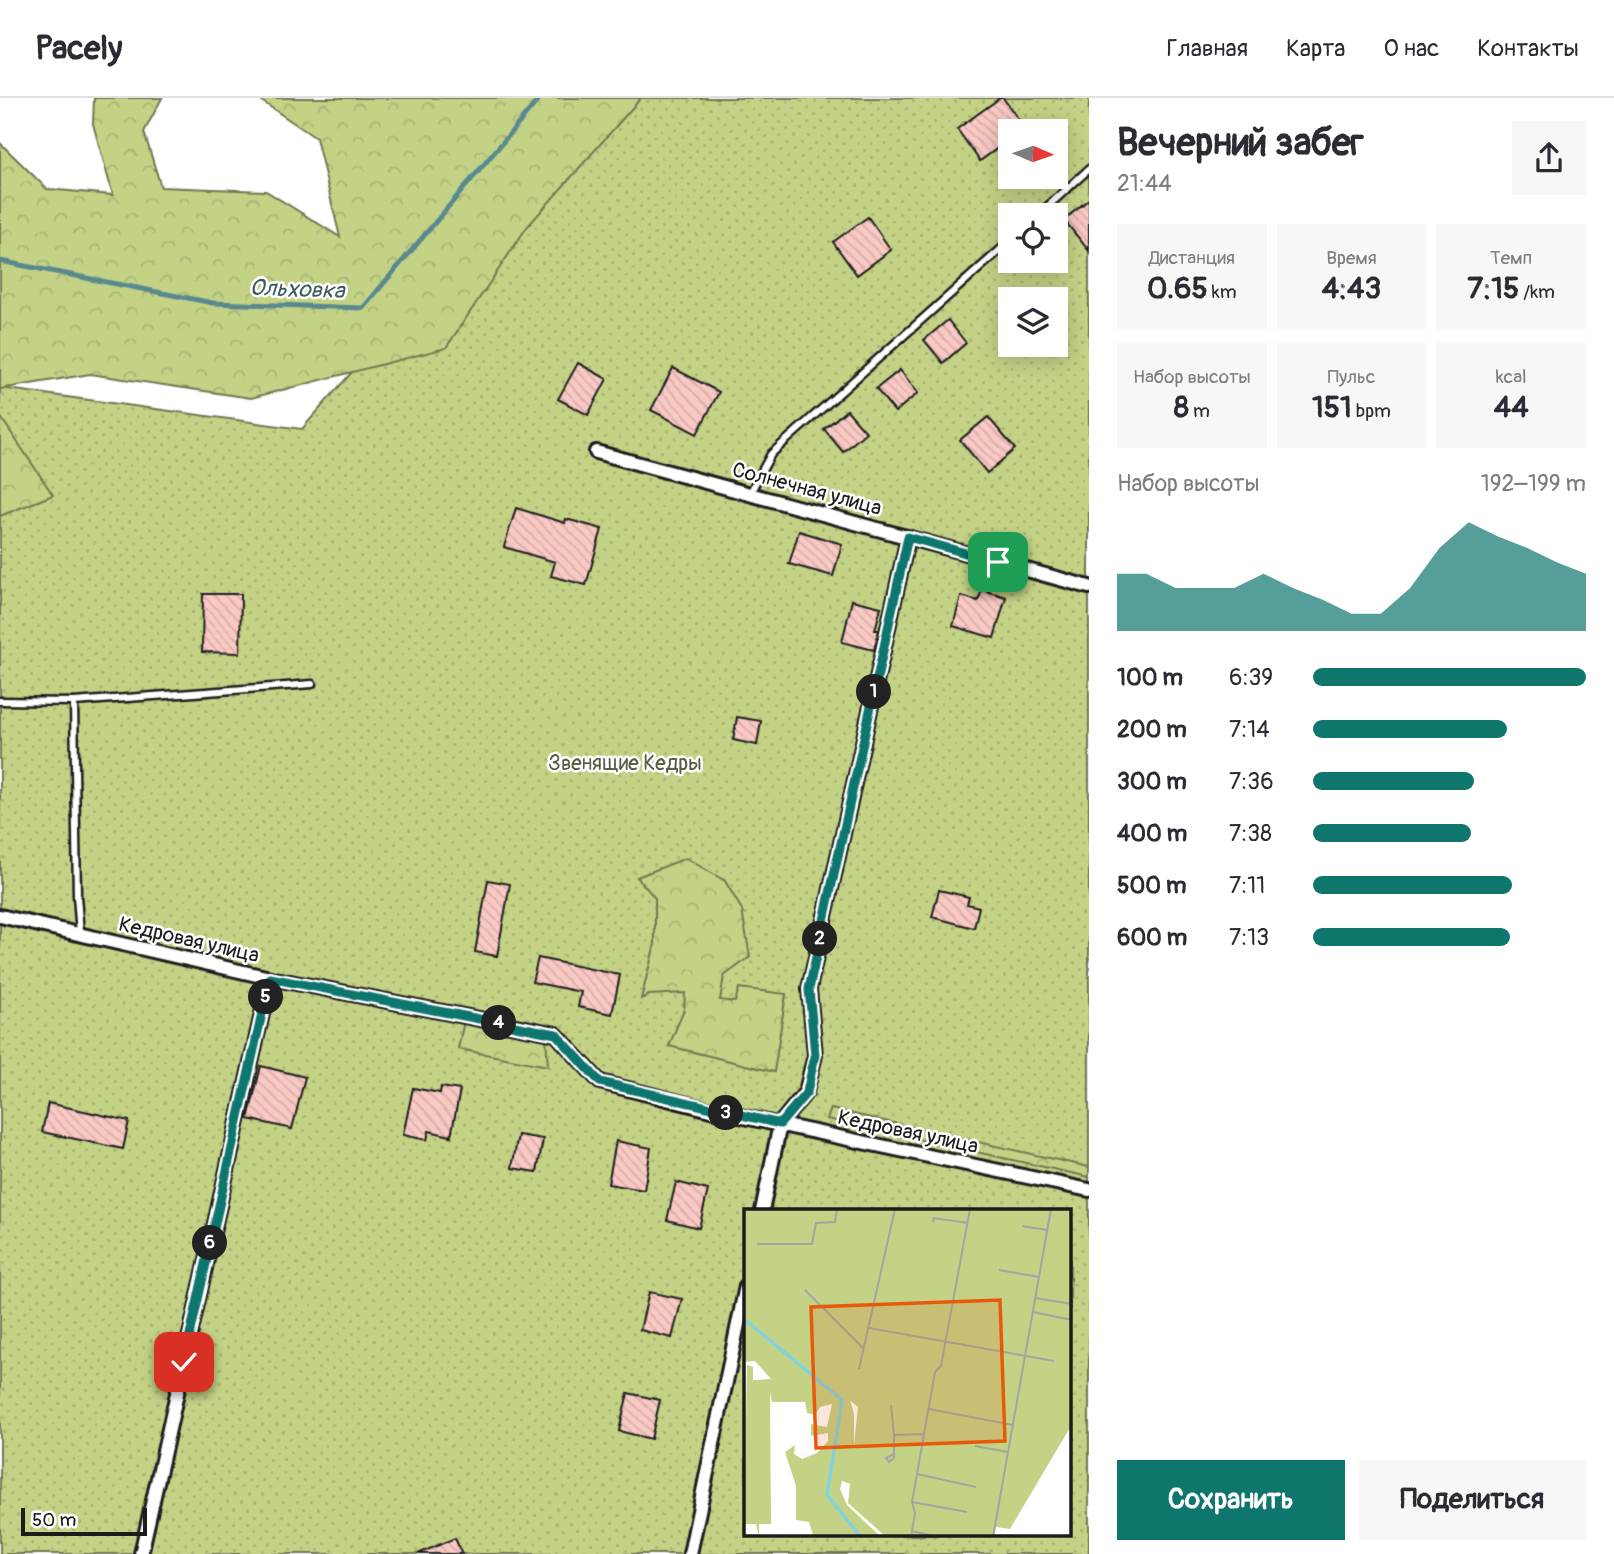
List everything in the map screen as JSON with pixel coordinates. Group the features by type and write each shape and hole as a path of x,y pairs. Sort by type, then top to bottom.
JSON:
{"street":[{"name":"Солнечная улица","path":"596,452 1089,587"},
{"path":"762,1209 780,1124 807,1092 815,1055 809,989 908,537"},
{"name":"Кедровая улица","path":"0,916 270,978 556,1034 600,1082 780,1124 1089,1190"},
{"path":"141,1554 270,978"},
{"path":"690,1554 744,1296"}],"lane":[{"path":"1052,203 1089,170"},
{"path":"750,493 771,454 998,252"},
{"path":"0,701 74,702 312,684"},
{"path":"74,702 80,934"}],"green space":[{"path":"94,98 162,98 144,132 161,187 266,191 340,237 316,138 257,98 641,98 527,227 446,348 251,398 90,374 0,389 0,143 47,189 113,195 93,124"},
{"name":"Звенящие Кедры","path":"593,98 1089,98 1089,1554 0,1554 0,388 302,429"},
{"path":"0,416 53,495 0,516"},
{"path":"686,858 725,881 742,910 750,957 724,976 720,1000 735,1002 739,988 786,994 774,1072 669,1046 684,1009 685,993 649,995 641,999 655,944 655,898 637,877"},
{"path":"464,1021 546,1038 548,1066 458,1049"},
{"path":"831,1109 1089,1167 1089,1177 827,1119"}],"building":[{"path":"1000,98 1003,98 1018,119 998,119 998,148 980,161 957,129"},
{"path":"1089,199 1089,251 1068,225 1068,217"},
{"path":"868,217 891,250 857,275 833,242"},
{"path":"948,320 966,343 943,363 924,340"},
{"path":"578,363 607,379 588,415 558,399"},
{"path":"673,368 719,392 697,434 651,410"},
{"path":"900,370 918,393 895,412 876,389"},
{"path":"847,410 866,432 843,452 824,429"},
{"path":"988,417 1015,449 987,473 960,440"},
{"path":"516,508 565,523 566,519 602,529 586,585 551,576 555,562 504,547"},
{"path":"799,531 842,544 833,576 789,564"},
{"path":"982,590 1006,597 994,638 953,626 961,596 978,601"},
{"path":"203,594 241,594 240,653 202,652"},
{"path":"852,600 881,607 875,630 879,630 874,650 842,642"},
{"path":"737,717 761,721 757,745 733,740"},
{"path":"488,880 510,884 497,956 475,952"},
{"path":"939,890 969,897 967,904 979,907 974,928 932,917"},
{"path":"538,958 620,975 612,1014 578,1007 581,992 532,982"},
{"path":"261,1066 305,1077 292,1129 248,1119"},
{"path":"441,1087 460,1090 451,1136 429,1131 427,1140 403,1135 413,1088 440,1093"},
{"path":"48,1103 129,1121 123,1149 42,1132"},
{"path":"518,1135 543,1139 537,1172 512,1168"},
{"path":"616,1141 651,1148 644,1190 608,1184"},
{"path":"676,1182 708,1190 699,1228 667,1220"},
{"path":"649,1292 682,1299 672,1338 640,1330"},
{"path":"628,1393 660,1400 651,1439 619,1431"},
{"path":"455,1538 462,1554 418,1554"}],"waterway":[{"name":"Ольховка","path":"0,261 213,303 363,308 540,98"}],"route":[{"path":"184,1362 270,978 556,1034 600,1082 780,1124 807,1092 815,1055 809,989 908,537 998,562"}]}
